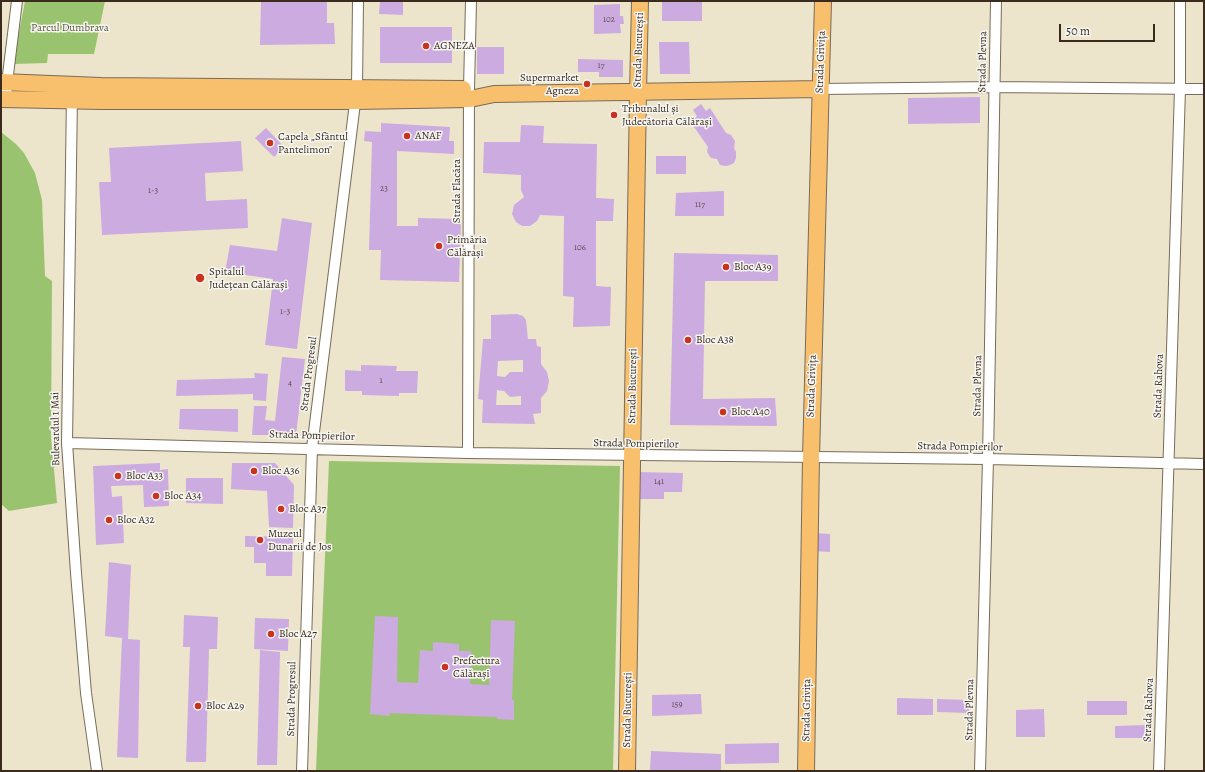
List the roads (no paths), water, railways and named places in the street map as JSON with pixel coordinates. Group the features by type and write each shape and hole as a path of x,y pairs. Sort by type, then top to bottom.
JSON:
{"main road":[{"name":"Strada București","path":"628,771 640,1"},
{"name":"Strada Grivița","path":"806,771 810,457 823,1"},
{"path":"4,82 72,93"},
{"path":"4,99 72,93 494,94 638,93 820,89"}],"street":[{"path":"4,99 4,82 17,1"},
{"name":"Strada Progresul","path":"302,771 312,448 356,94 358,1"},
{"name":"Strada Flacăra","path":"468,453 472,1"},
{"name":"Strada Plevna","path":"980,771 988,459 996,1"},
{"name":"Strada Rahova","path":"1159,771 1180,89 1180,1"},
{"path":"820,89 995,87 1204,90"},
{"name":"Bulevardul 1 Mai","path":"72,93 67,443 76,573 86,685 97,771"},
{"name":"Strada Pompierilor","path":"67,443 468,453 988,459 1204,464"}],"place":[{"name":"AGNEZA","path":"426,46"},
{"name":"Supermarket Agneza","path":"587,84"},
{"name":"Tribunalul și Judecătoria Călărași","path":"614,115"},
{"name":"ANAF","path":"407,136"},
{"name":"Capela „Sfântul Pantelimon\"","path":"270,143"},
{"name":"Primăria Călărași","path":"439,246"},
{"name":"Bloc A39","path":"726,267"},
{"name":"Spitalul Județean Călărași","path":"200,278"},
{"name":"Bloc A38","path":"688,340"},
{"name":"Bloc A40","path":"723,412"},
{"name":"Bloc A36","path":"254,471"},
{"name":"Bloc A33","path":"118,476"},
{"name":"Bloc A34","path":"156,496"},
{"name":"Bloc A37","path":"281,509"},
{"name":"Bloc A32","path":"109,520"},
{"name":"Muzeul Dunarii de Jos","path":"260,540"},
{"name":"Bloc A27","path":"271,634"},
{"name":"Prefectura Călărași","path":"445,667"},
{"name":"Bloc A29","path":"198,706"}],"park label":[{"name":"Parcul Dumbrava","path":"70,28"}]}
